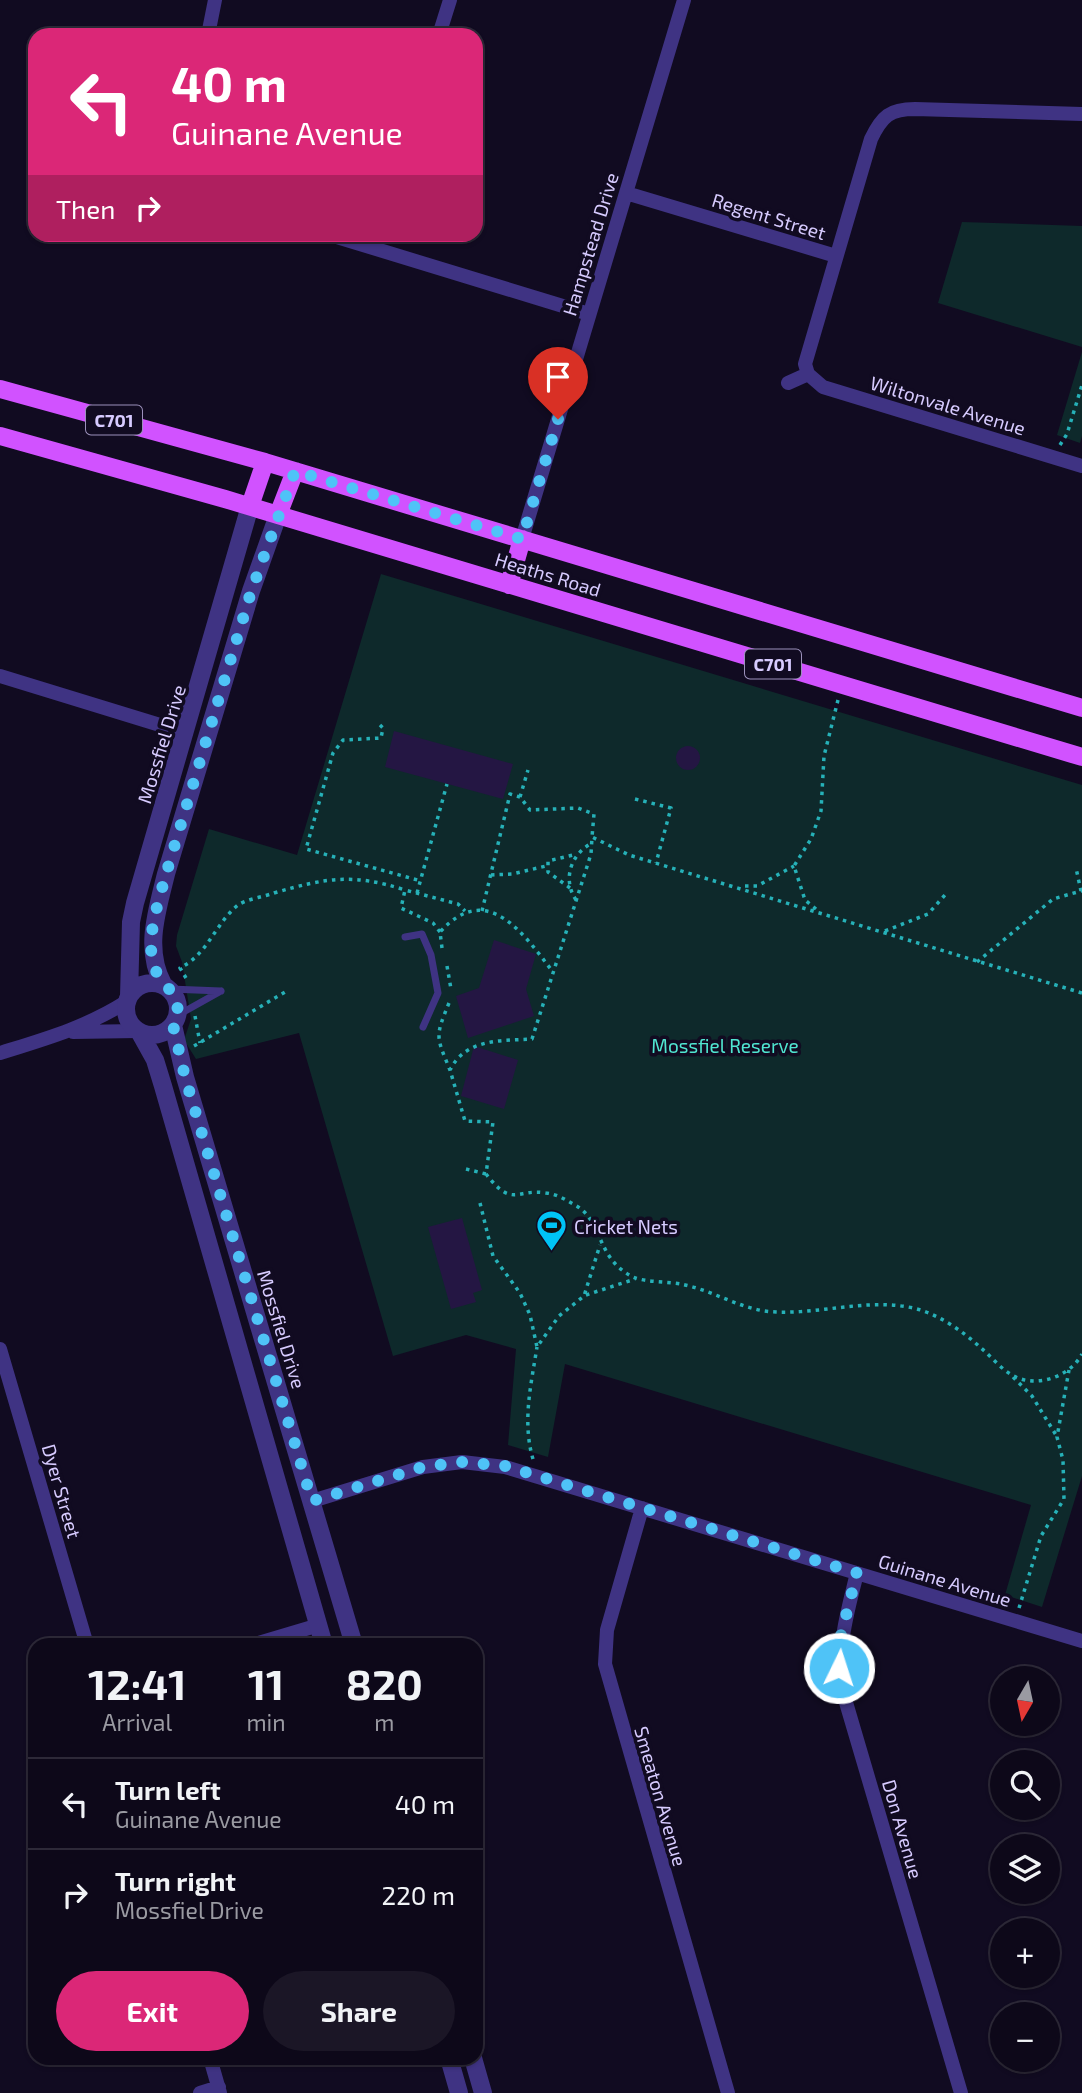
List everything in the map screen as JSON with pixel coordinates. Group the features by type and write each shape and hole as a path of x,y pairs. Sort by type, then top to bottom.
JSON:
{"main road":[{"name":"Heaths Road","path":"0,389 265,462 1082,708"},
{"name":"Heaths Road","path":"0,436 250,506 1082,757"},
{"path":"250,506 265,462"},
{"path":"278,515 295,471"},
{"path":"509,585 522,539"}],"street":[{"path":"209,28 215,0"},
{"path":"441,28 450,0"},
{"name":"Hampstead Drive","path":"522,539 684,0"},
{"name":"Regent Street","path":"626,193 835,256 881,109 1082,114"},
{"path":"353,242 589,314"},
{"path":"788,383 808,374 806,351 835,256"},
{"name":"Wiltonvale Avenue","path":"808,374 823,387 1082,466"},
{"name":"Mossfiel Drive","path":"128,999 131,922 250,506"},
{"path":"68,1032 139,1032 158,1035 182,1018 177,1001 154,967 155,918 251,592 278,515"},
{"path":"0,676 207,739"},
{"path":"0,1053 68,1032 102,1017 147,983 166,987"},
{"path":"128,999 127,1018 139,1032 155,1060 163,1086 322,1638"},
{"name":"Mossfiel Drive","path":"182,1018 185,1077 352,1638"},
{"name":"Dyer Street","path":"0,1349 84,1638"},
{"name":"Guinane Avenue","path":"312,1501 423,1467 462,1462 505,1466 1082,1641"},
{"name":"Smeaton Avenue","path":"642,1508 607,1630 604,1664 728,2093"},
{"name":"Don Avenue","path":"857,1573 840,1639 839,1668 845,1699 961,2093"},
{"path":"275,1638 318,1625"},
{"path":"200,2093 219,2090 212,2065"},
{"path":"451,2065 459,2093"},
{"path":"475,2065 483,2093"}],"lane":[{"path":"405,937 422,934 431,955 438,993 423,1027"},
{"path":"166,987 221,991 182,1018"}],"path":[{"path":"1058,448 1067,434 1082,385"},
{"path":"741,887 757,886 794,866 811,839 821,811 824,756 841,685"},
{"path":"380,725 383,728 381,738 343,740 333,752 306,849 421,881"},
{"path":"520,797 528,770"},
{"path":"417,893 447,784"},
{"path":"450,1070 462,1054 484,1042 532,1039 592,843 594,814 578,808 530,810 520,797 510,794 482,911"},
{"path":"635,799 671,808 656,863"},
{"path":"592,837 629,855 1082,993"},
{"path":"570,888 572,860 592,843"},
{"path":"576,900 570,888 548,872 546,866 548,861 577,854"},
{"path":"491,875 512,874 546,866"},
{"path":"794,866 805,900 819,911"},
{"path":"977,962 1053,899 1081,891 1076,868"},
{"path":"191,984 180,968 194,961 240,904 337,878 374,880 458,905 465,911"},
{"path":"405,890 401,908 433,922 440,932 443,957 452,979 451,998 438,1028 438,1040 465,1121 493,1122 486,1174"},
{"path":"883,932 928,914 945,895"},
{"path":"440,932 465,911 497,914 515,927 553,972"},
{"path":"186,1049 285,992"},
{"path":"182,1018 200,1043"},
{"path":"466,1169 486,1174 495,1186 511,1196 543,1192 580,1208 593,1220 600,1244 623,1271 637,1279 696,1287 747,1309 776,1312 887,1304 916,1309 954,1327 1032,1396 1057,1437 1063,1460 1064,1499 1041,1536 1015,1621"},
{"path":"480,1203 493,1256 520,1293 530,1315 537,1348 527,1438 537,1476"},
{"path":"584,1296 600,1244"},
{"path":"537,1348 559,1316 584,1296 637,1279"},
{"path":"1008,1372 1019,1378 1054,1378 1069,1370 1082,1354"},
{"path":"1057,1437 1069,1370"}],"green space":[{"path":"962,222 1082,226 1082,347 938,303"},
{"path":"1082,352 1082,436 1080,443 1057,435"},
{"name":"Mossfiel Reserve","path":"381,574 1082,785 1082,1476 1042,1607 1005,1595 1031,1505 565,1364 548,1457 508,1445 516,1349 466,1335 393,1356 299,1033 196,1059 184,1040 191,1019 182,962 176,946 209,829 297,855"}],"building":[{"path":"394,731 513,764 503,799 385,767"},
{"path":"688,746 697,749 700,758 697,767 688,770 679,767 676,758 679,749"},
{"path":"494,940 536,954 526,989 534,1016 468,1038 456,996 479,988"},
{"path":"474,1046 518,1060 504,1109 461,1096"},
{"path":"462,1218 482,1290 473,1293 476,1302 451,1309 428,1227"}],"place":[{"name":"Cricket Nets","path":"551,1253"}],"route":[{"path":"558,419 522,539 295,471 251,592 166,874 155,918 154,967 177,1001 178,1015 173,1025 185,1077 312,1501 423,1467 462,1462 505,1466 857,1573 840,1639 839,1668"}]}
